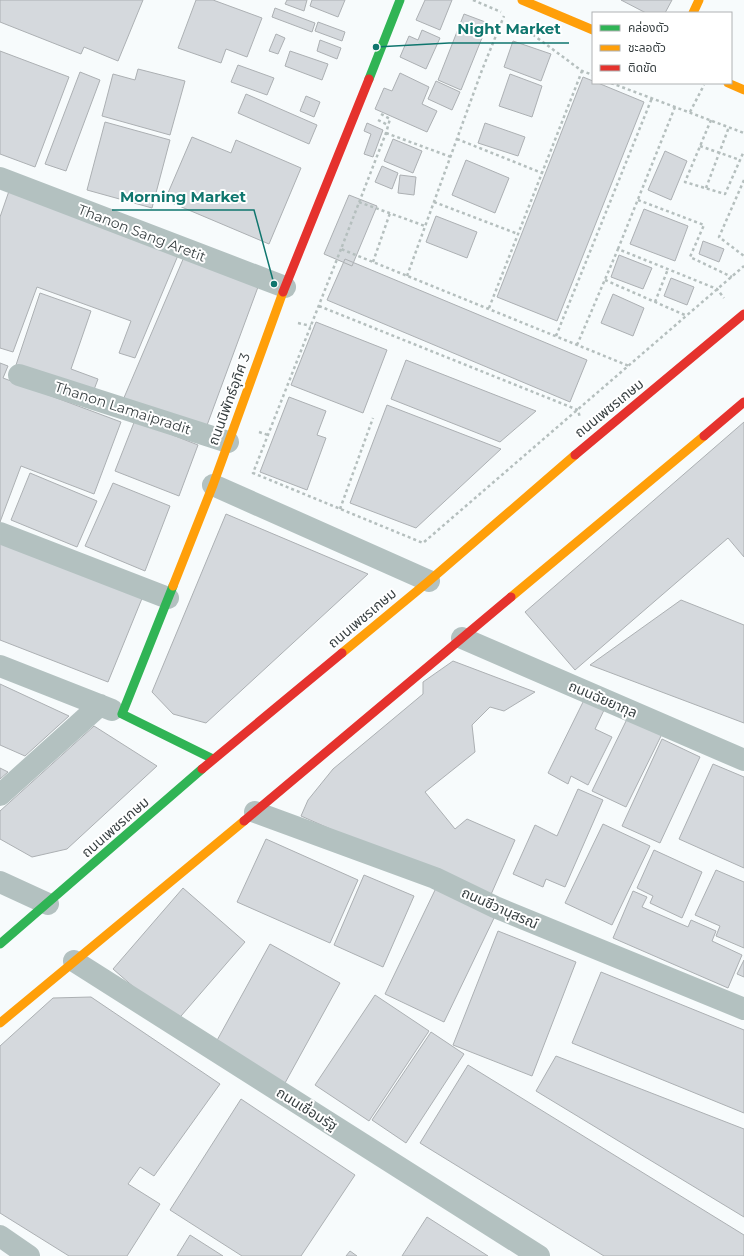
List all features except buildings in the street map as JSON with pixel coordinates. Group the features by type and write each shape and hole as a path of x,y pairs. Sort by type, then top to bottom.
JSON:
{"main road":[{"name":"ถนนนิพัทธ์อุทิศ 3","path":"122,714 213,485 285,287 400,0"},
{"path":"522,0 592,30"},
{"path":"693,12 699,0"},
{"path":"730,84 744,90"},
{"name":"ถนนเพชรเกษม","path":"0,944 48,904 213,759 429,581 588,444 744,314"},
{"path":"0,1022 255,812 744,402"},
{"path":"122,714 213,759"}],"street":[{"name":"Thanon Sang Aretit","path":"0,178 285,287"},
{"name":"Thanon Lamaipradit","path":"19,374 228,442"},
{"path":"213,485 429,581"},
{"path":"0,533 168,598"},
{"name":"ถนนฉัยยากุล","path":"462,638 744,760"},
{"path":"0,666 122,714"},
{"path":"0,795 100,705"},
{"name":"ถนนชีวานุสรณ์","path":"255,812 435,878 495,907 744,1009"},
{"path":"0,882 48,904"},
{"name":"ถนนเชื่อมรัฐ","path":"74,961 539,1256"},
{"path":"0,1236 29,1256"}],"path":[{"path":"473,0 511,18"},
{"path":"407,276 482,70 505,14"},
{"path":"522,27 582,71 592,75"},
{"path":"489,308 582,71"},
{"path":"614,84 744,133"},
{"path":"690,112 704,84"},
{"path":"556,336 652,98"},
{"path":"578,345 675,107"},
{"path":"377,113 390,119 386,133 252,473 423,543 744,266"},
{"path":"711,120 686,182 725,194 744,151"},
{"path":"706,188 730,127"},
{"path":"386,133 451,157"},
{"path":"457,139 542,173"},
{"path":"700,146 740,160"},
{"path":"744,180 719,237 744,256"},
{"path":"638,200 704,225 690,257 732,277"},
{"path":"359,202 425,226"},
{"path":"434,202 518,234"},
{"path":"373,262 390,214"},
{"path":"341,249 629,366"},
{"path":"618,249 717,289"},
{"path":"655,302 668,269"},
{"path":"605,280 687,316"},
{"path":"319,306 578,410"},
{"path":"340,509 373,418"}],"traffic: fast":[{"path":"369,79 400,0"},
{"path":"173,586 122,714 213,759"},
{"path":"0,944 202,769"}],"traffic: slow":[{"path":"522,0 592,30"},
{"path":"693,12 699,0"},
{"path":"730,84 744,90"},
{"path":"173,586 213,485 283,292"},
{"path":"511,597 704,436"},
{"path":"342,653 429,581 575,455"},
{"path":"0,1023 244,821"}],"traffic: jam":[{"path":"283,292 369,79"},
{"path":"575,455 744,314"},
{"path":"704,436 744,402"},
{"path":"244,821 511,597"},
{"path":"202,769 342,653"}],"place":[{"name":"Night Market","path":"376,47"},
{"name":"Morning Market","path":"274,284"}]}
